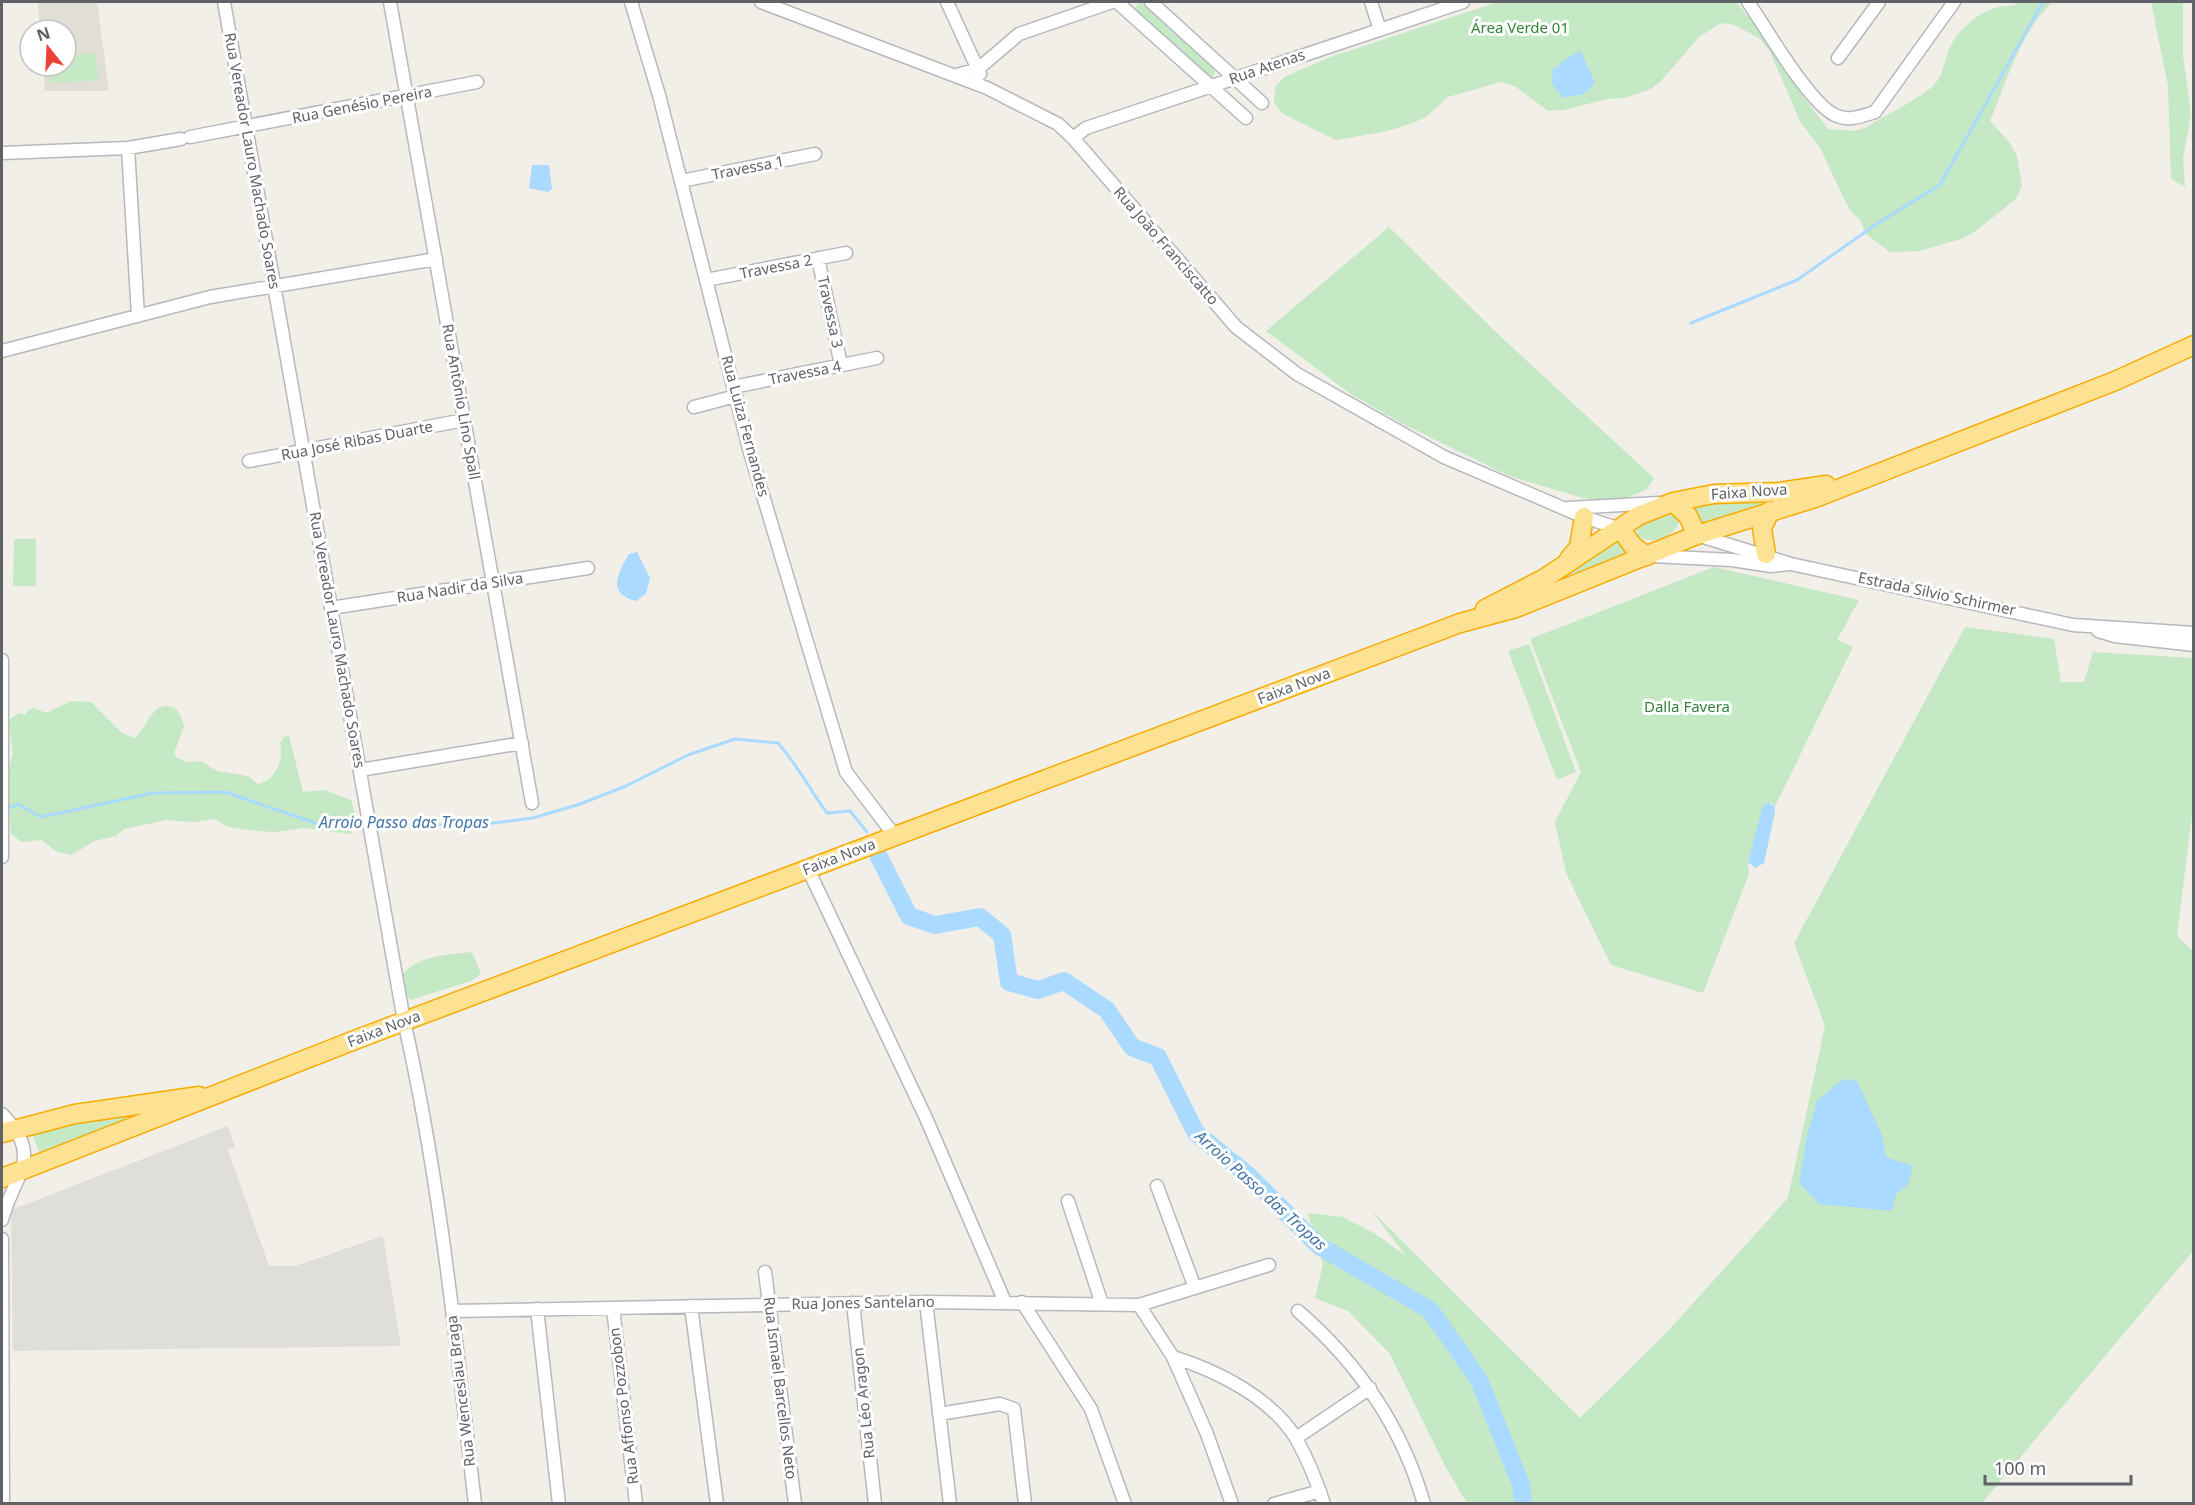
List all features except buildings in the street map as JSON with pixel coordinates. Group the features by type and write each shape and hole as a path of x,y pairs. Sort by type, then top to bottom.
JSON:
{"highway":[{"name":"Faixa Nova","path":"2,1178 404,1021 1460,623 1516,609 1697,535 1815,498 2115,381 2193,345"},
{"name":"Faixa Nova","path":"1460,623 1545,578 1638,516 1673,502 1714,494 1778,492 1855,481"},
{"path":"1673,502 1688,516 1697,535"},
{"path":"1766,554 1762,528 1770,511"},
{"path":"1565,564 1579,547 1584,517"},
{"path":"1620,529 1633,546 1647,556"},
{"name":"Faixa Nova","path":"8,1131 75,1114 218,1094"}],"street":[{"name":"Rua Vereador Lauro Machado Soares","path":"224,2 404,1021 422,1097 448,1278"},
{"name":"Rua Antônio Lino Spall","path":"390,2 532,803"},
{"name":"Rua Luiza Fernandes","path":"631,2 681,181 735,392 846,772 894,836"},
{"name":"Rua João Franciscatto","path":"760,2 957,75 1058,123 1236,327 1266,352 1297,374 1444,458 1584,517 1620,529"},
{"path":"947,2 987,88"},
{"path":"957,75 978,69 1019,34 1112,2"},
{"path":"1117,2 1246,118"},
{"path":"1151,2 1262,103"},
{"path":"1371,2 1380,30"},
{"name":"Rua Atenas","path":"1073,138 1086,128 1463,2"},
{"path":"1748,2 1811,94 1835,115 1855,119 1875,112 1954,2"},
{"path":"1838,58 1879,2"},
{"name":"Rua Genésio Pereira","path":"2,153 128,148 477,82"},
{"path":"128,148 138,316"},
{"name":"Travessa 1","path":"681,181 815,154"},
{"name":"Travessa 2","path":"706,280 846,253"},
{"name":"Travessa 3","path":"818,258 841,365"},
{"path":"2,351 210,297 436,259"},
{"name":"Travessa 4","path":"694,407 735,392 877,358"},
{"name":"Rua José Ribas Duarte","path":"249,461 464,420"},
{"name":"Rua João Franciscatto","path":"1567,508 1673,502"},
{"name":"Estrada Silvio Schirmer","path":"1697,535 1726,545 1766,554 1791,564 2082,626 2115,636 2193,645"},
{"name":"Estrada Silvio Schirmer","path":"1647,556 1732,560 1771,566 1791,564"},
{"name":"Rua Nadir da Silva","path":"331,608 588,568"},
{"name":"Estrada Silvio Schirmer","path":"2082,626 2193,633"},
{"path":"2,660 2,857"},
{"path":"360,770 522,743"},
{"path":"808,869 926,1118 1005,1302"},
{"path":"2,1114 8,1131 26,1155 23,1170 6,1202 2,1220"},
{"path":"1157,1186 1195,1288"},
{"path":"1068,1201 1102,1304"},
{"path":"2,1239 3,1503"},
{"name":"Rua Jones Santelano","path":"452,1311 926,1302 1139,1305 1269,1265"},
{"name":"Rua Ismael Barcellos Neto","path":"765,1272 795,1503"},
{"name":"Rua Wenceslau Braga","path":"448,1278 475,1503"},
{"path":"926,1302 950,1503"},
{"path":"1022,1302 1091,1409 1125,1503"},
{"name":"Rua Léo Aragon","path":"853,1303 875,1503"},
{"path":"1139,1305 1173,1357 1207,1434 1232,1503"},
{"path":"691,1306 717,1503"},
{"name":"Rua Affonso Pozzobon","path":"613,1308 636,1503"},
{"path":"537,1309 559,1503"},
{"path":"1298,1311 1332,1342 1370,1388 1405,1451 1424,1503"},
{"path":"1173,1357 1218,1374 1246,1391 1273,1413 1296,1438 1324,1503"},
{"path":"1296,1438 1370,1388"},
{"path":"939,1414 1000,1404 1009,1405 1014,1409 1025,1503"},
{"path":"1274,1503 1320,1491"}],"shaded area":[{"path":"38,2 97,2 109,91 45,91 44,78 78,78 78,18 39,18"},
{"path":"228,1126 235,1147 228,1150 269,1266 295,1266 383,1236 401,1346 13,1351 11,1210"}],"green space":[{"path":"1140,2 1150,6 1217,67 1213,77 1210,77 1138,13 1135,7"},
{"name":"Área Verde 01","path":"1498,2 1736,2 1771,43 1802,95 1828,129 1855,131 1867,127 1902,107 1934,85 1955,39 1968,24 1985,12 1994,8 2013,6 2018,2 2053,2 2023,42 1990,121 2010,143 2017,156 2022,186 2016,199 1973,233 1961,239 1919,251 1890,252 1866,234 1860,220 1849,209 1820,148 1801,123 1770,52 1760,39 1735,25 1721,23 1699,37 1661,81 1651,89 1624,98 1607,99 1564,110 1548,111 1516,87 1501,82 1448,97 1427,116 1415,122 1388,131 1336,140 1283,114 1274,103 1275,87 1284,77 1333,56"},
{"path":"2151,2 2183,2 2183,56 2191,114 2183,158 2185,187 2171,179 2168,86"},
{"path":"96,53 98,80 51,83 51,78 78,78 78,55"},
{"path":"1389,227 1500,336 1654,478 1647,489 1616,503 1583,498 1509,476 1403,424 1352,395 1266,331"},
{"path":"1777,501 1700,525 1686,505"},
{"path":"1670,510 1680,518 1670,534 1651,540 1638,537 1636,529 1639,522"},
{"path":"14,539 36,539 36,586 13,586"},
{"path":"1620,539 1630,552 1543,585 1588,562"},
{"name":"Dalla Favera","path":"1714,567 1859,600 1837,640 1853,647 1775,806 1771,803 1748,862 1749,874 1703,993 1611,965 1566,873 1555,822 1581,772 1530,639"},
{"path":"1965,627 2054,639 2061,682 2084,682 2093,652 2193,658 2194,799 2177,936 2193,951 2193,1251 1982,1503 1467,1503 1446,1468 1390,1354 1348,1311 1315,1298 1323,1264 1308,1213 1343,1217 1374,1233 1406,1256 1371,1210 1580,1418 1668,1331 1788,1198 1825,1026 1794,943"},
{"path":"1529,644 1576,772 1557,780 1508,651"},
{"path":"71,701 91,702 122,733 134,738 159,708 165,706 175,708 182,718 184,727 174,753 177,758 188,762 201,761 217,771 248,776 258,784 274,774 280,762 280,743 284,737 289,736 303,792 324,790 351,800 355,813 351,834 303,828 276,832 255,831 228,827 215,819 195,822 166,820 124,829 116,836 94,841 72,855 57,852 42,840 22,842 11,834 7,779 13,753 8,720 19,713 25,715 28,710 34,708 46,713"},
{"path":"472,952 481,974 471,981 410,1000 405,991 403,974 410,968 426,959"},
{"path":"183,1101 40,1154 31,1131"}],"water":[{"path":"1581,51 1595,83 1584,94 1563,98 1552,84 1553,69"},
{"path":"532,165 549,165 552,189 548,192 529,188"},
{"path":"637,552 650,578 646,594 636,601 621,593 617,582 621,568 629,554"},
{"path":"1767,803 1775,806 1775,812 1764,863 1755,868 1748,862 1763,805"},
{"path":"1843,1079 1857,1081 1882,1135 1886,1157 1913,1166 1908,1185 1896,1194 1892,1211 1819,1204 1799,1183 1807,1136 1817,1101"}],"waterway":[{"path":"1691,323 1797,280 1878,223 1940,185 2043,2"},
{"name":"Arroio Passo das Tropas","path":"373,822 471,826 533,818 580,804 626,786 688,755 735,739 778,743 827,813 850,811 867,832"},
{"name":"Arroio Passo das Tropas","path":"6,810 18,804 41,817 153,793 225,792 321,825 367,823"},
{"name":"Arroio Passo das Tropas","path":"879,857 909,916 935,925 980,917 1002,935 1009,982 1038,990 1064,981 1107,1010 1132,1047 1158,1057 1196,1133 1249,1176 1319,1246 1430,1310 1479,1380 1521,1485 1523,1504"}]}
